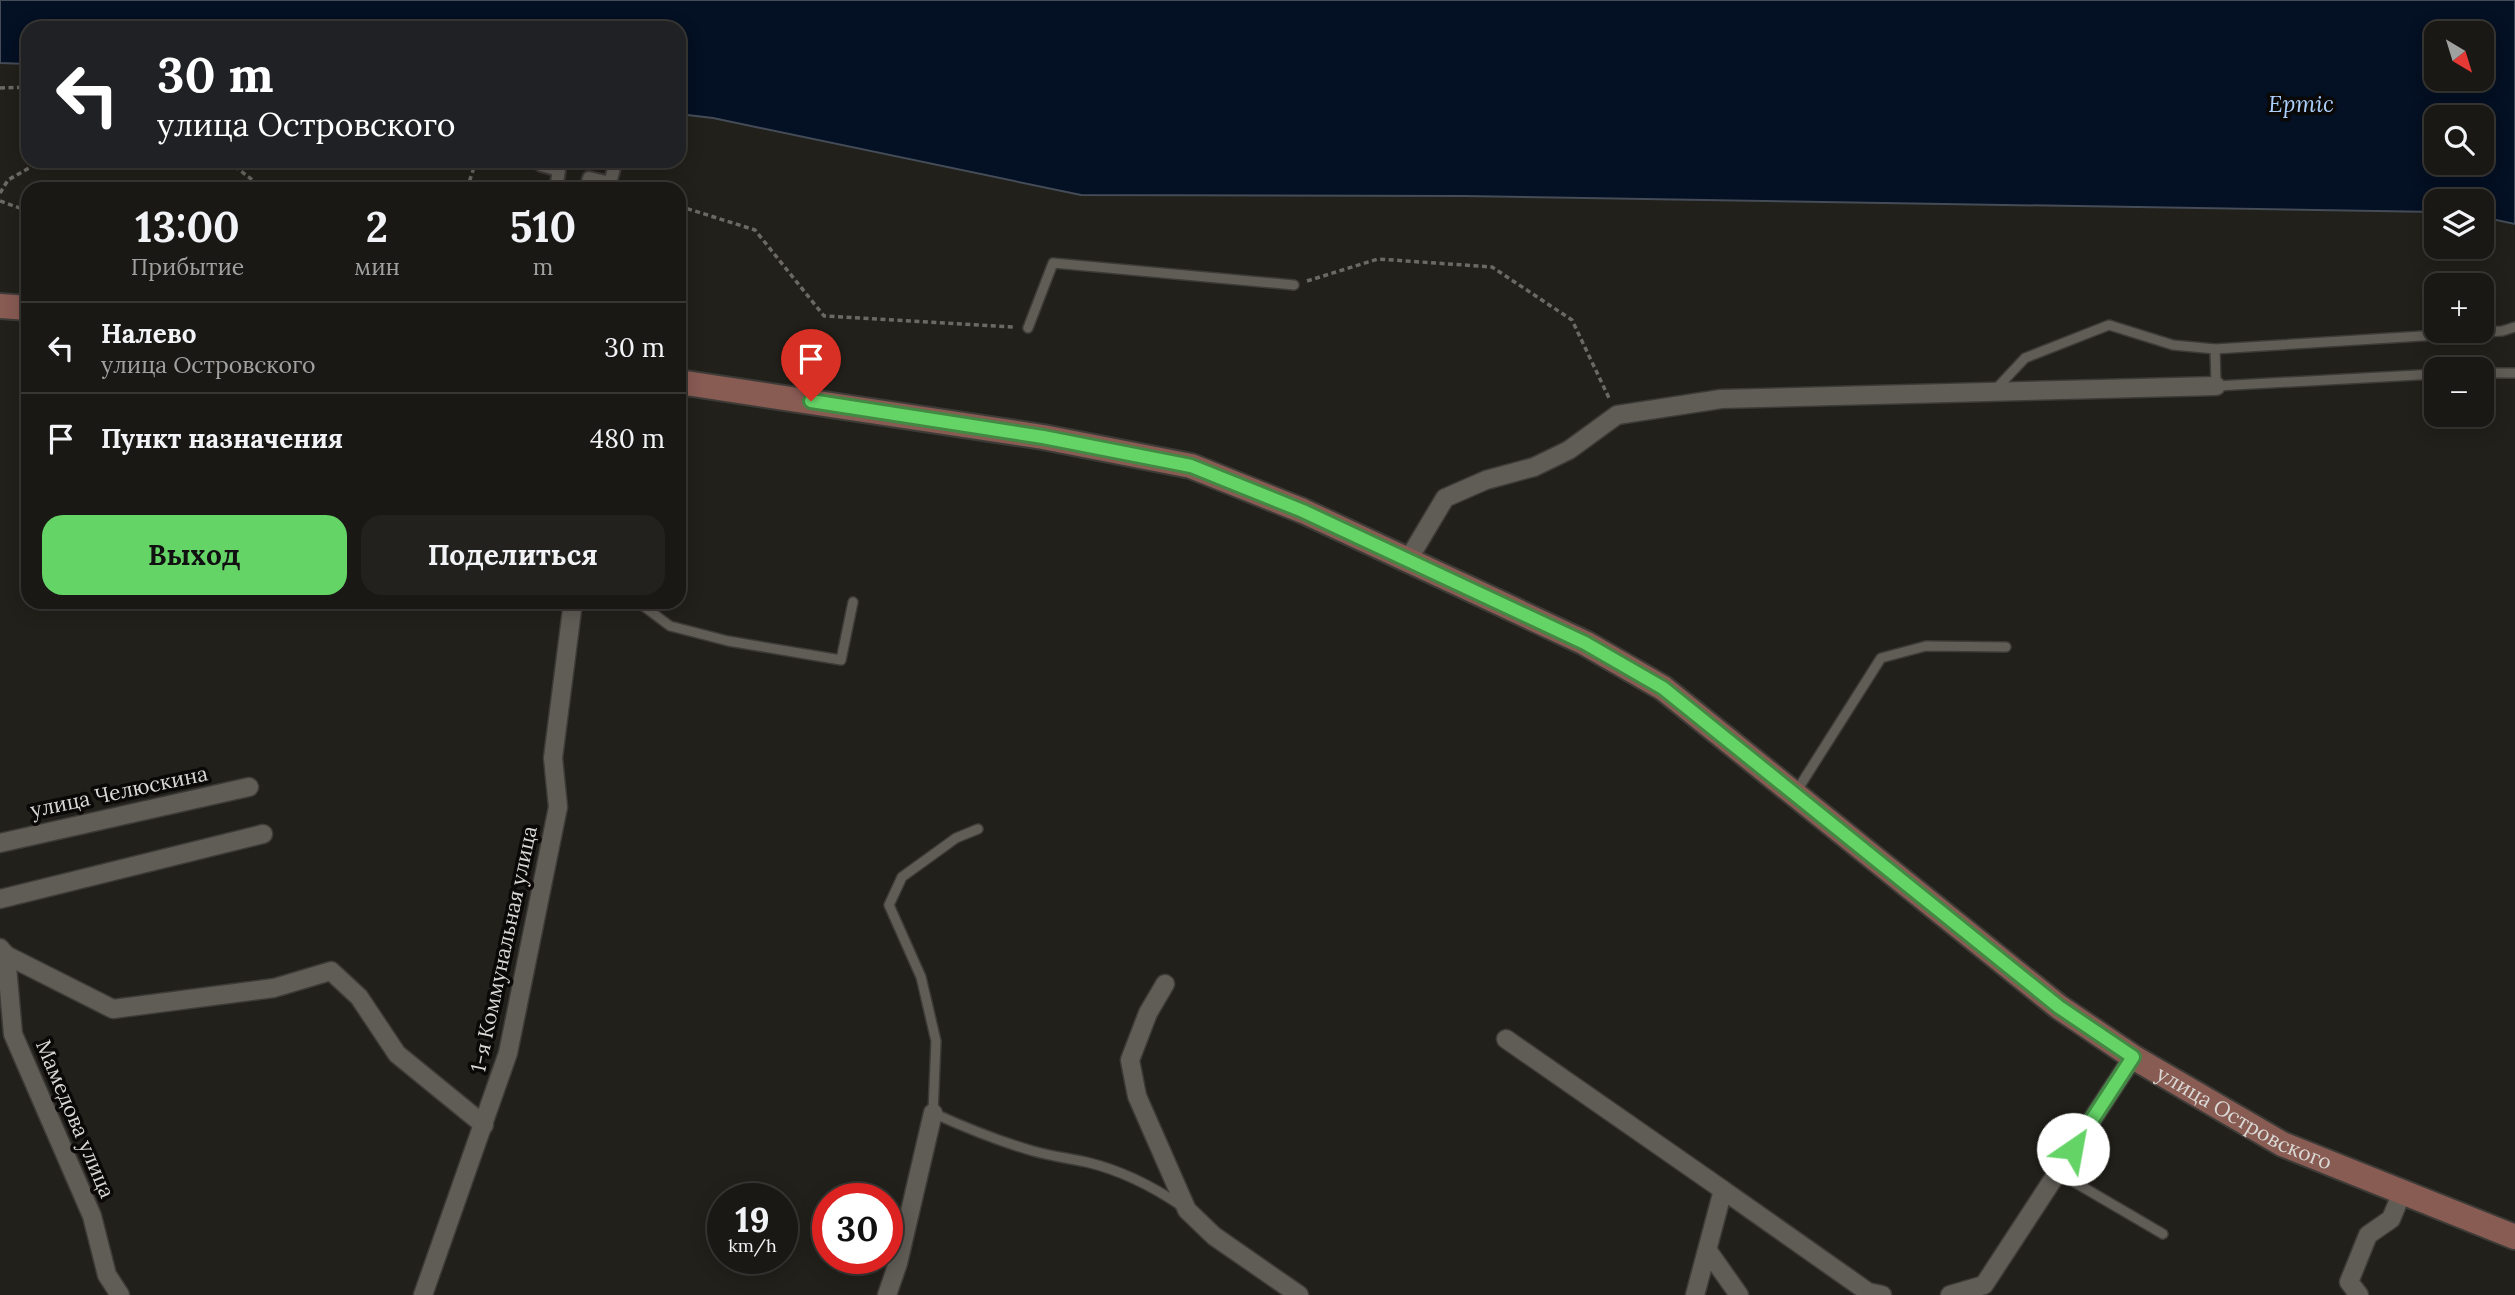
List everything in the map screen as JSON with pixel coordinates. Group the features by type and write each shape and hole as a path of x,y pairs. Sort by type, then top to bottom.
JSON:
{"main road":[{"path":"0,306 21,308"},
{"name":"улица Островского","path":"686,383 1043,437 1191,466 1303,511 1408,560 1585,643 1663,688 2059,1007 2133,1057 2281,1144 2403,1190 2515,1237"}],"street":[{"path":"552,168 559,170 557,182"},
{"path":"588,182 589,178 606,182"},
{"path":"1408,560 1445,498 1486,480 1534,467 1569,450 1618,415 1721,399 2216,386"},
{"name":"1-я Коммунальная улица","path":"423,1295 508,1053 558,807 553,758 572,609"},
{"name":"улица Челюскина","path":"0,843 249,787"},
{"path":"0,899 263,834"},
{"path":"3,951 113,1009 274,988 331,971 359,996 397,1054 484,1125"},
{"name":"Мамедова улица","path":"3,951 13,1034 92,1216 107,1275 120,1295"},
{"path":"1165,984 1148,1013 1130,1060 1137,1096 1187,1210 1213,1236 1299,1295"},
{"path":"1506,1039 1868,1292 1882,1295"},
{"path":"1950,1295 1984,1285 2133,1057"},
{"path":"887,1295 898,1264 933,1113"},
{"path":"1695,1295 1723,1189"},
{"path":"2359,1295 2349,1282 2368,1235 2391,1219 2403,1190"},
{"path":"1708,1251 1739,1295"}],"lane":[{"path":"1028,328 1053,263 1294,285"},
{"path":"1991,394 2025,358 2109,325 2173,345 2215,349 2490,332 2515,327"},
{"path":"2215,349 2216,386 2424,374"},
{"path":"2494,373 2515,373"},
{"path":"647,609 670,626 729,641 841,660 853,602"},
{"path":"1794,795 1881,659 1926,646 2006,647"},
{"path":"978,829 956,838 902,877 889,905 921,978 936,1041 933,1113 981,1135 1035,1152 1088,1163 1130,1178 1162,1192 1187,1210"},
{"path":"2057,1172 2162,1234"}],"path":[{"path":"0,88 21,87"},
{"path":"0,193 8,180 29,168"},
{"path":"237,168 255,182"},
{"path":"0,201 21,208"},
{"path":"686,208 755,230 824,316 1028,328"},
{"path":"1294,285 1378,259 1492,267 1572,320 1618,415"}],"water":[{"name":"Ертіс","path":"0,0 2515,0 2515,224 2494,220 2494,189 2424,189 2424,212 1464,196 1081,195 713,118 686,115 686,21 21,21 21,64 0,63"}],"route":[{"path":"811,401 1043,437 1191,466 1303,511 1585,643 1663,688 2059,1007 2133,1057 2073,1149"}]}
